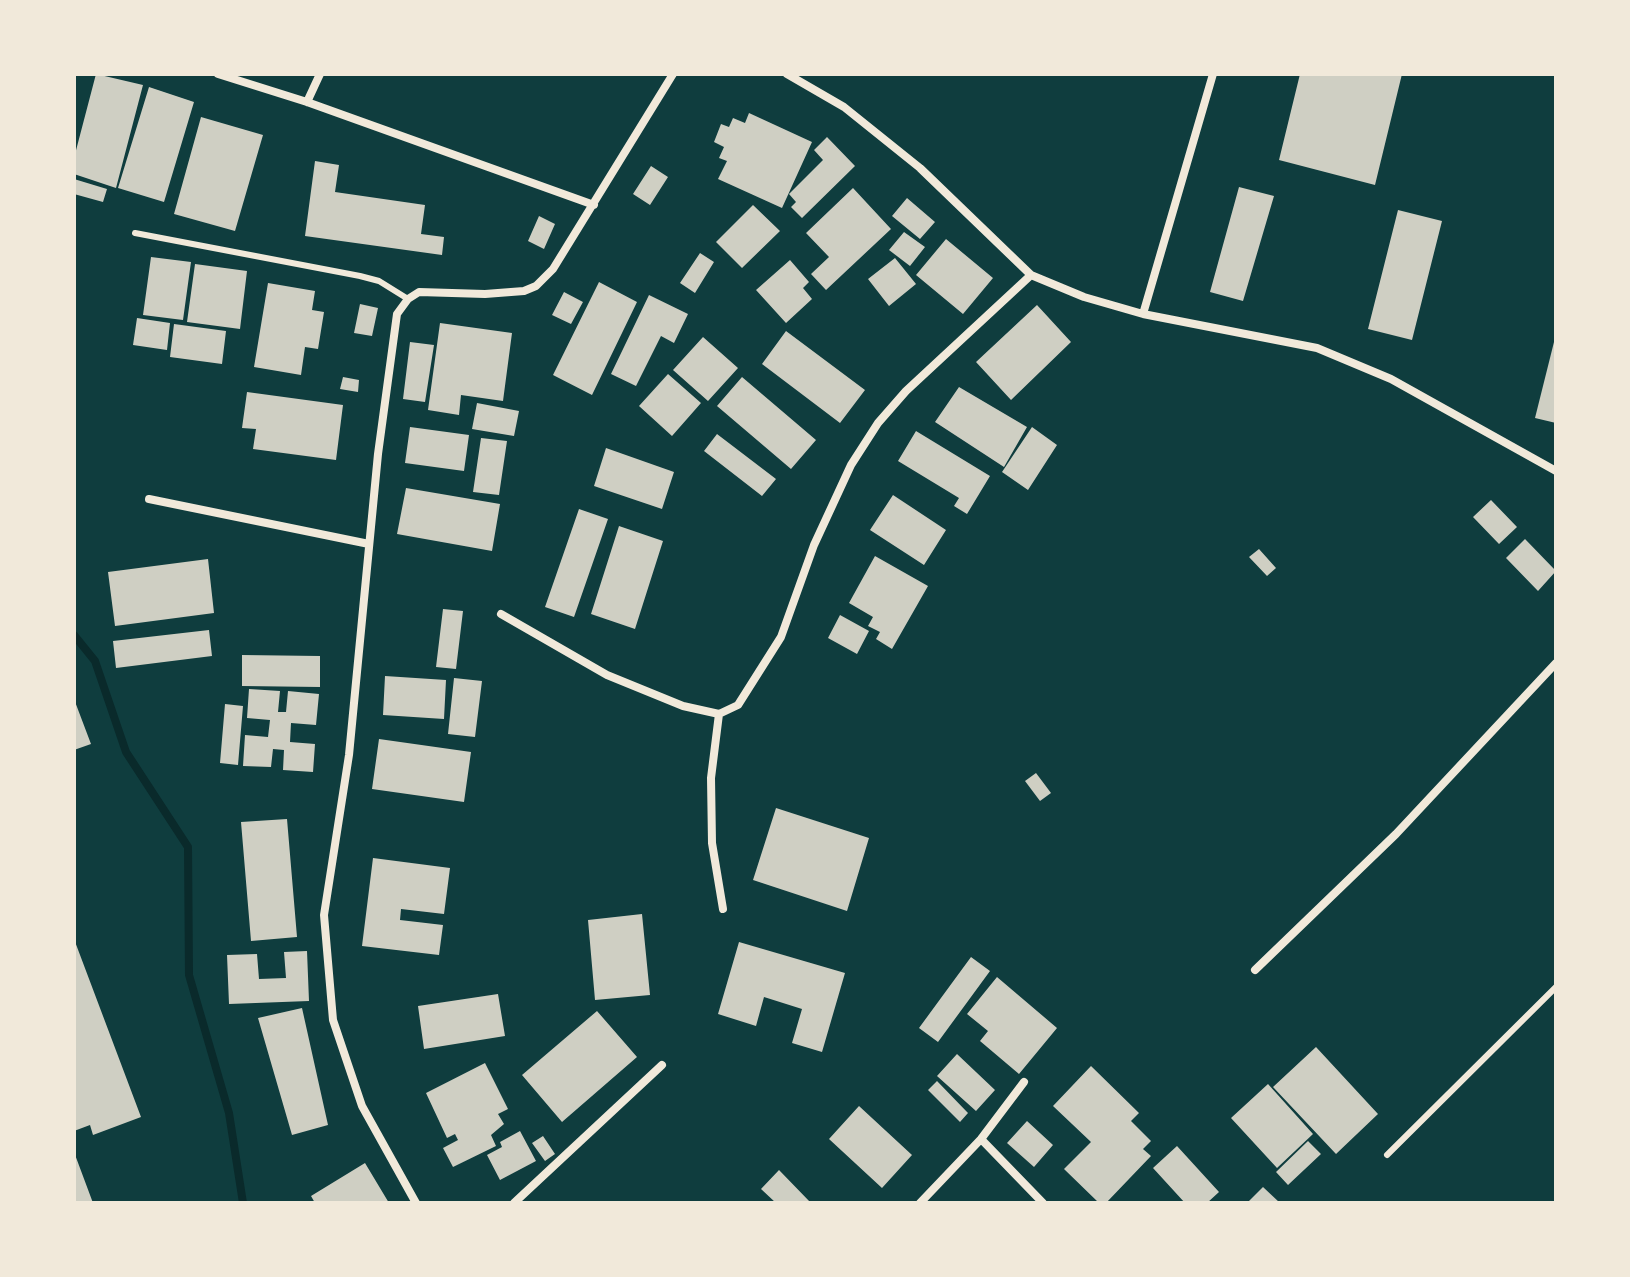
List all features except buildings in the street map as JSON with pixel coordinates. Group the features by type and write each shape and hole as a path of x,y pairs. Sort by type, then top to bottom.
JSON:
{"street":[{"path":"218,74 307,102 594,205"},
{"path":"307,102 320,74"},
{"path":"416,1203 362,1106 333,1020 324,915 349,755 369,544 397,314 408,299 419,292 485,294 524,291 536,286 553,269 673,74"},
{"path":"787,74 844,107 920,168 1031,275 1084,297 1143,314 1317,348 1391,379 1556,471"},
{"path":"1143,314 1213,74"},
{"path":"501,614 607,675 683,706 719,714 738,705 781,637 814,545 851,465 878,423 906,391 1031,275"},
{"path":"149,499 369,544"},
{"path":"1255,970 1396,834 1556,663"},
{"path":"719,714 711,778 712,843 723,909"},
{"path":"514,1203 662,1065"},
{"path":"920,1203 981,1139 1024,1082"},
{"path":"981,1139 1043,1203"}],"lane":[{"path":"135,233 348,273 379,281 408,299"},
{"path":"1387,1155 1556,987"}],"waterway":[{"path":"74,635 95,661 126,752 188,847 189,975 229,1113 243,1203"}]}
